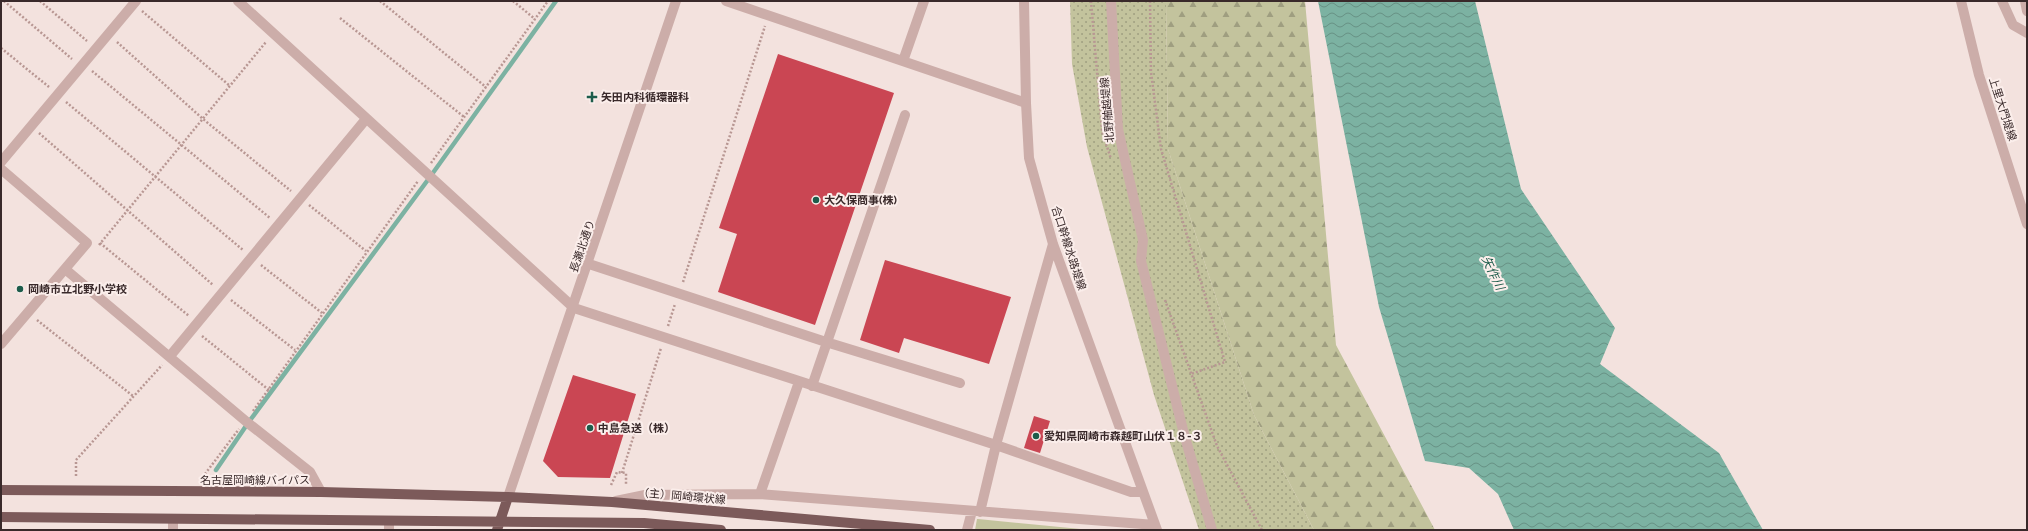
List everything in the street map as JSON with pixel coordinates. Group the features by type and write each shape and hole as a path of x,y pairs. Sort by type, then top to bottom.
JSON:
{"main road":[{"name":"名古屋岡崎線バイパス","path":"1,490 321,492 508,497"},
{"name":"（主）岡崎環状線","path":"508,497 612,502 930,530"},
{"path":"498,526 508,497"},
{"path":"1,517 173,525 647,527 721,530"}],"street":[{"path":"238,1 574,308 996,445 1131,492 1143,492"},
{"name":"長瀬北通り","path":"508,497 589,264 676,1"},
{"path":"726,1 1026,103"},
{"path":"903,61 924,1"},
{"name":"合口幹線水路堤線","path":"1024,1 1026,103 1029,158 1053,244 1156,528"},
{"name":"北野舳越堤線","path":"1111,1 1118,129 1143,240 1141,261 1184,434 1212,530"},
{"name":"上里大門堤線","path":"1961,1 1979,75 2027,224"},
{"path":"2002,1 2014,25 2027,33"},
{"path":"2025,1 2027,11"},
{"path":"1,162 135,2"},
{"path":"812,386 905,115"},
{"path":"170,356 366,119"},
{"path":"1,169 87,243 29,313 1,344"},
{"path":"968,530 976,512 996,445 1053,244"},
{"path":"589,264 826,342 960,383"},
{"path":"66,269 248,423 310,472 321,492"},
{"path":"760,494 799,382"},
{"path":"612,502 646,495 760,494 1156,528"}],"path":[{"path":"4,1 182,144 279,225"},
{"path":"40,1 96,49"},
{"path":"380,1 486,87"},
{"path":"513,1 535,19"},
{"path":"250,414 269,390 295,350 366,251 548,1"},
{"path":"1150,1 1152,72 1161,149 1225,362 1191,374"},
{"path":"135,2 230,86"},
{"path":"688,267 768,15"},
{"path":"340,18 464,117"},
{"path":"96,248 273,34"},
{"path":"108,35 203,119 366,251"},
{"path":"1,48 58,94 251,257 322,313"},
{"path":"30,126 126,211 222,292 295,350"},
{"path":"100,243 269,390"},
{"path":"1164,299 1217,446 1262,530"},
{"path":"29,313 134,396"},
{"path":"622,473 664,338"},
{"path":"76,476 76,460 170,356"},
{"path":"205,474 241,426"},
{"path":"611,485 617,472 626,474 626,486"}],"green space":[{"path":"1070,1 1166,1 1168,149 1254,415 1314,530 1199,530 1154,395 1087,147 1072,64"},
{"path":"1166,1 1305,1 1336,345 1435,530 1314,530 1254,415 1168,149"},
{"path":"978,519 1091,530 975,530"}],"water":[{"name":"矢作川","path":"1318,1 1475,1 1521,189 1615,328 1600,364 1719,453 1763,530 1514,530 1498,494 1469,468 1425,461 1379,307"}],"building":[{"path":"778,54 894,93 815,325 718,292 737,234 719,228"},
{"path":"885,260 1011,297 989,364 904,338 899,353 860,340"},
{"name":"中島急送（株）","path":"573,375 636,394 610,478 558,477 543,461"},
{"name":"愛知県岡崎市森越町山伏１８‐３","path":"1034,416 1050,421 1040,453 1024,448"}],"waterway":[{"path":"216,470 248,423 430,177 556,1"}],"place":[{"name":"矢田内科循環器科","path":"592,97"},
{"name":"大久保商事(株)","path":"816,200"},
{"name":"岡崎市立北野小学校","path":"20,289"},
{"name":"中島急送（株）","path":"590,428"},
{"name":"愛知県岡崎市森越町山伏１８‐３","path":"1036,436"}]}
